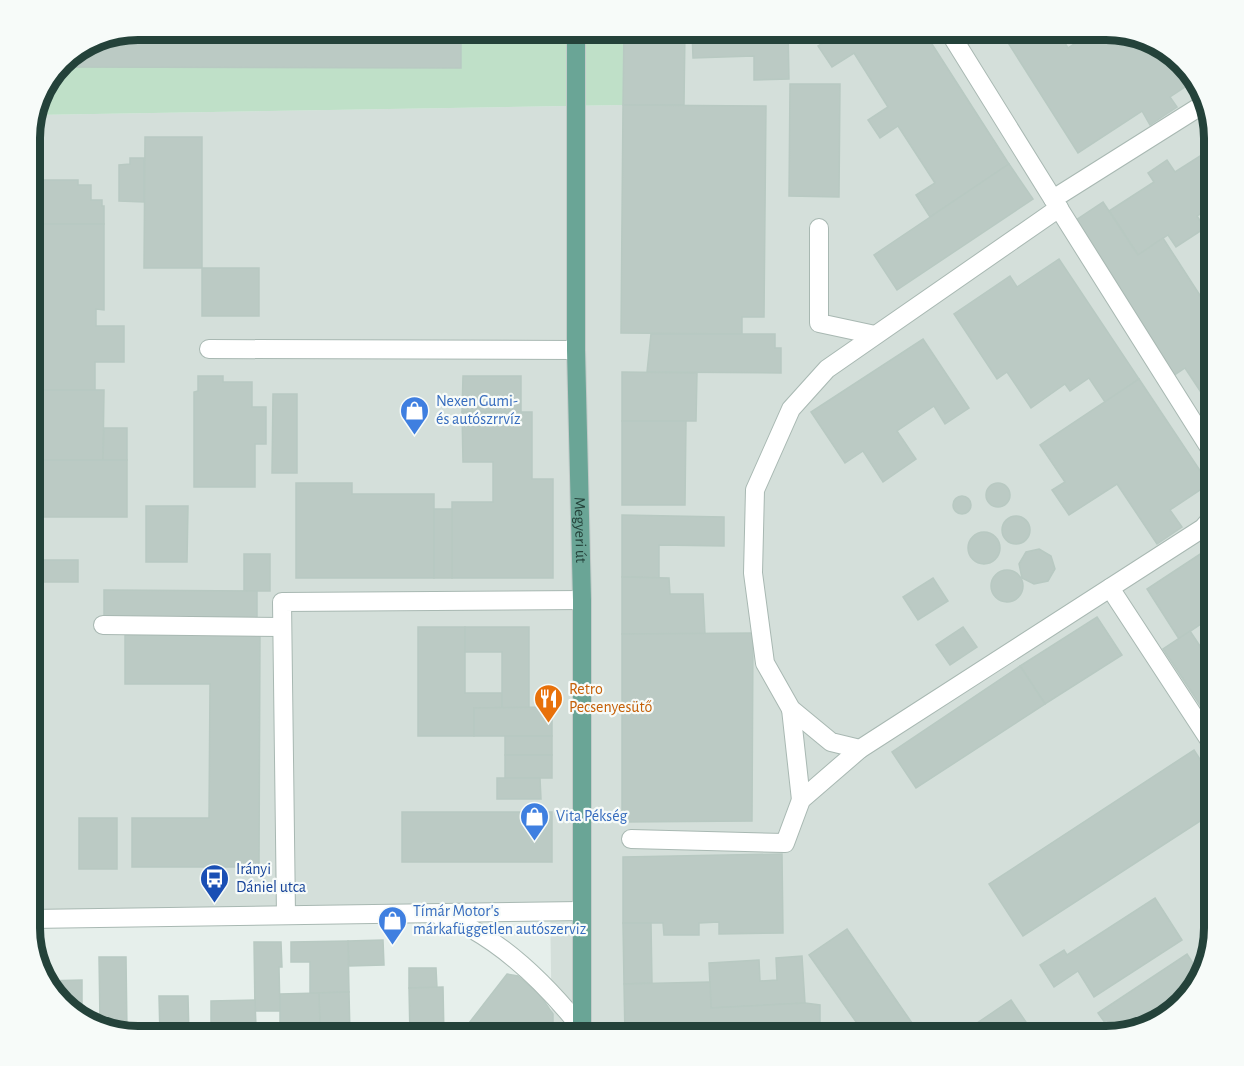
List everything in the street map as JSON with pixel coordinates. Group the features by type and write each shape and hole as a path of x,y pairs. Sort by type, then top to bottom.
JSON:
{"main road":[{"name":"Megyeri út","path":"576,40 576,350 582,600 582,1026"}],"street":[{"path":"954,40 1204,439"},
{"path":"860,749 831,742 791,709 765,663 753,573 755,490 791,409 827,369 1056,203 1198,108"},
{"path":"819,228 819,323 875,335"},
{"path":"209,350 576,350"},
{"path":"631,839 784,843 801,800 860,749 1204,527"},
{"path":"1110,588 1204,732"},
{"path":"286,915 282,602 582,600"},
{"path":"103,626 282,627"},
{"path":"791,709 801,800"},
{"path":"41,919 581,911"},
{"path":"431,913 470,928 516,958 559,1000 577,1026"}],"shaded area":[{"path":"624,40 1105,40 1124,42 1160,57 1183,79 1193,95 1202,120 1204,139 1204,927 1198,959 1190,976 1179,992 1149,1015 1124,1024 1105,1026 552,1026 550,904 41,910 41,133 44,115 623,105"}],"green space":[{"path":"139,40 624,40 623,105 44,115 51,95 74,65 101,48 120,42"}],"building":[{"path":"139,40 461,40 461,68 72,67 101,48 120,42"},
{"path":"624,40 685,40 684,105 623,105"},
{"path":"692,40 788,40 789,79 754,80 754,56 693,58"},
{"path":"828,40 929,40 1009,164 930,217 916,195 935,183 898,126 880,138 868,120 888,107 854,53 832,67 818,46"},
{"path":"1006,40 1063,40 1068,48 1080,40 1124,42 1160,57 1183,79 1187,86 1170,97 1177,107 1150,125 1142,111 1078,153"},
{"path":"790,84 840,84 839,197 789,196"},
{"path":"623,105 766,106 764,317 742,317 742,334 621,333"},
{"path":"145,137 202,137 202,268 144,268"},
{"path":"1204,153 1204,211 1197,216 1204,229 1176,247 1168,235 1138,255 1109,211 1154,182 1148,173 1167,160 1175,172"},
{"path":"130,158 144,158 144,202 119,201 119,165 130,164"},
{"path":"1009,164 1033,199 897,290 874,255"},
{"path":"41,180 78,180 78,185 91,185 91,200 102,200 102,206 104,206 104,224 41,224"},
{"path":"1103,202 1138,255 1163,238 1204,302 1204,397 1185,368 1173,376 1073,222"},
{"path":"41,224 104,224 104,310 96,309 96,326 124,326 124,362 95,362 95,390 41,390"},
{"path":"1059,259 1139,379 1105,402 1089,378 1070,391 1065,384 1031,408 1007,372 997,379 954,314 1010,276 1017,287"},
{"path":"202,268 259,268 259,316 202,316"},
{"path":"651,334 775,334 775,348 781,348 781,373 647,372"},
{"path":"923,339 969,408 945,424 934,406 897,431 916,459 883,482 863,451 845,463 811,412"},
{"path":"622,372 697,373 696,421 622,421"},
{"path":"198,376 223,376 223,382 252,382 252,407 266,407 266,444 255,444 255,487 194,487 194,392 198,391"},
{"path":"463,376 521,376 521,412 462,412"},
{"path":"1139,379 1204,476 1204,487 1170,510 1182,527 1157,544 1117,484 1069,515 1052,490 1065,482 1040,445"},
{"path":"41,390 104,390 103,460 41,460"},
{"path":"273,394 297,394 297,473 272,473"},
{"path":"462,412 532,412 532,479 553,479 553,578 452,578 452,502 493,502 493,462 463,462"},
{"path":"622,421 686,421 685,505 622,505"},
{"path":"104,428 127,428 127,460 103,460"},
{"path":"41,460 127,460 127,517 41,517"},
{"path":"296,483 352,483 352,494 434,494 434,578 296,578"},
{"path":"998,483 1003,484 1009,490 1009,500 1003,506 998,507 993,506 987,500 986,495 987,490 993,484"},
{"path":"962,496 968,499 971,505 968,511 962,514 956,511 953,505 956,499"},
{"path":"146,506 188,506 187,562 146,562"},
{"path":"434,509 452,509 452,578 434,578"},
{"path":"622,515 724,517 724,546 659,545 659,578 622,577"},
{"path":"1016,516 1026,520 1030,530 1026,540 1016,544 1006,540 1002,530 1006,520"},
{"path":"984,532 995,537 1000,548 995,559 984,564 973,559 968,548 973,537"},
{"path":"1039,549 1051,556 1055,569 1048,581 1034,584 1022,578 1019,564 1026,552"},
{"path":"1204,552 1204,622 1179,639 1147,589"},
{"path":"244,554 270,554 270,591 244,591"},
{"path":"41,560 78,560 78,582 41,582"},
{"path":"1007,570 1019,574 1023,586 1019,598 1007,602 995,598 991,586 995,574"},
{"path":"622,577 669,578 670,594 703,594 705,634 622,634"},
{"path":"933,578 948,601 918,620 903,597"},
{"path":"104,590 257,591 257,618 104,617"},
{"path":"1097,617 1122,655 1045,704 1020,666"},
{"path":"418,627 465,627 465,693 502,693 502,708 474,708 474,736 418,736"},
{"path":"465,627 529,627 529,708 502,708 502,652 465,652"},
{"path":"963,627 977,647 950,665 936,645"},
{"path":"1190,631 1204,652 1204,711 1163,649"},
{"path":"753,633 752,821 622,822 622,634"},
{"path":"260,634 259,867 132,867 132,818 209,818 210,684 125,684 125,635"},
{"path":"1020,666 1045,704 916,788 892,752"},
{"path":"552,707 552,736 474,736 474,708"},
{"path":"505,736 552,736 552,755 505,755"},
{"path":"1194,750 1204,766 1204,818 1023,936 989,884"},
{"path":"505,755 552,755 552,778 505,778"},
{"path":"497,778 540,778 541,799 497,799"},
{"path":"402,812 552,812 552,862 402,862"},
{"path":"79,818 117,818 117,869 79,869"},
{"path":"782,854 783,933 719,934 719,922 699,923 699,935 664,935 663,923 623,923 623,857"},
{"path":"1155,898 1182,940 1094,997 1078,971 1054,987 1040,965 1064,950 1067,955"},
{"path":"623,923 651,923 652,983 624,984"},
{"path":"847,929 914,1026 859,1026 809,955"},
{"path":"383,940 384,965 349,966 348,941"},
{"path":"348,941 349,992 310,993 310,962 291,962 291,942"},
{"path":"254,942 281,942 280,1011 255,1011"},
{"path":"1187,954 1195,966 1179,992 1149,1015 1124,1024 1107,1026 1098,1013"},
{"path":"802,956 805,1003 711,1008 709,963 759,960 760,981 777,980 776,958"},
{"path":"99,957 126,957 127,1025 100,1017"},
{"path":"409,968 436,968 437,988 409,988"},
{"path":"507,974 518,976 540,995 553,1014 553,1026 467,1026"},
{"path":"82,980 82,1006 74,1001 57,981"},
{"path":"710,982 711,1008 805,1003 820,1005 820,1026 625,1026 624,984"},
{"path":"443,987 444,1026 410,1026 409,988"},
{"path":"349,992 350,1026 320,1026 319,993"},
{"path":"319,993 320,1026 280,1026 280,994"},
{"path":"159,996 188,996 189,1026 160,1026"},
{"path":"255,1000 256,1026 211,1026 211,1001"},
{"path":"1011,1000 1028,1025 1027,1026 973,1026"}],"place":[{"name":"Nexen Gumi- és autószrrvíz","path":"415,436"},
{"name":"Retro Pecsenyesütő","path":"548,724"},
{"name":"Vita Pékség","path":"535,842"},
{"name":"Irányi Dániel utca","path":"215,904"},
{"name":"Tímár Motor's márkafüggetlen autószerviz","path":"392,946"}]}
